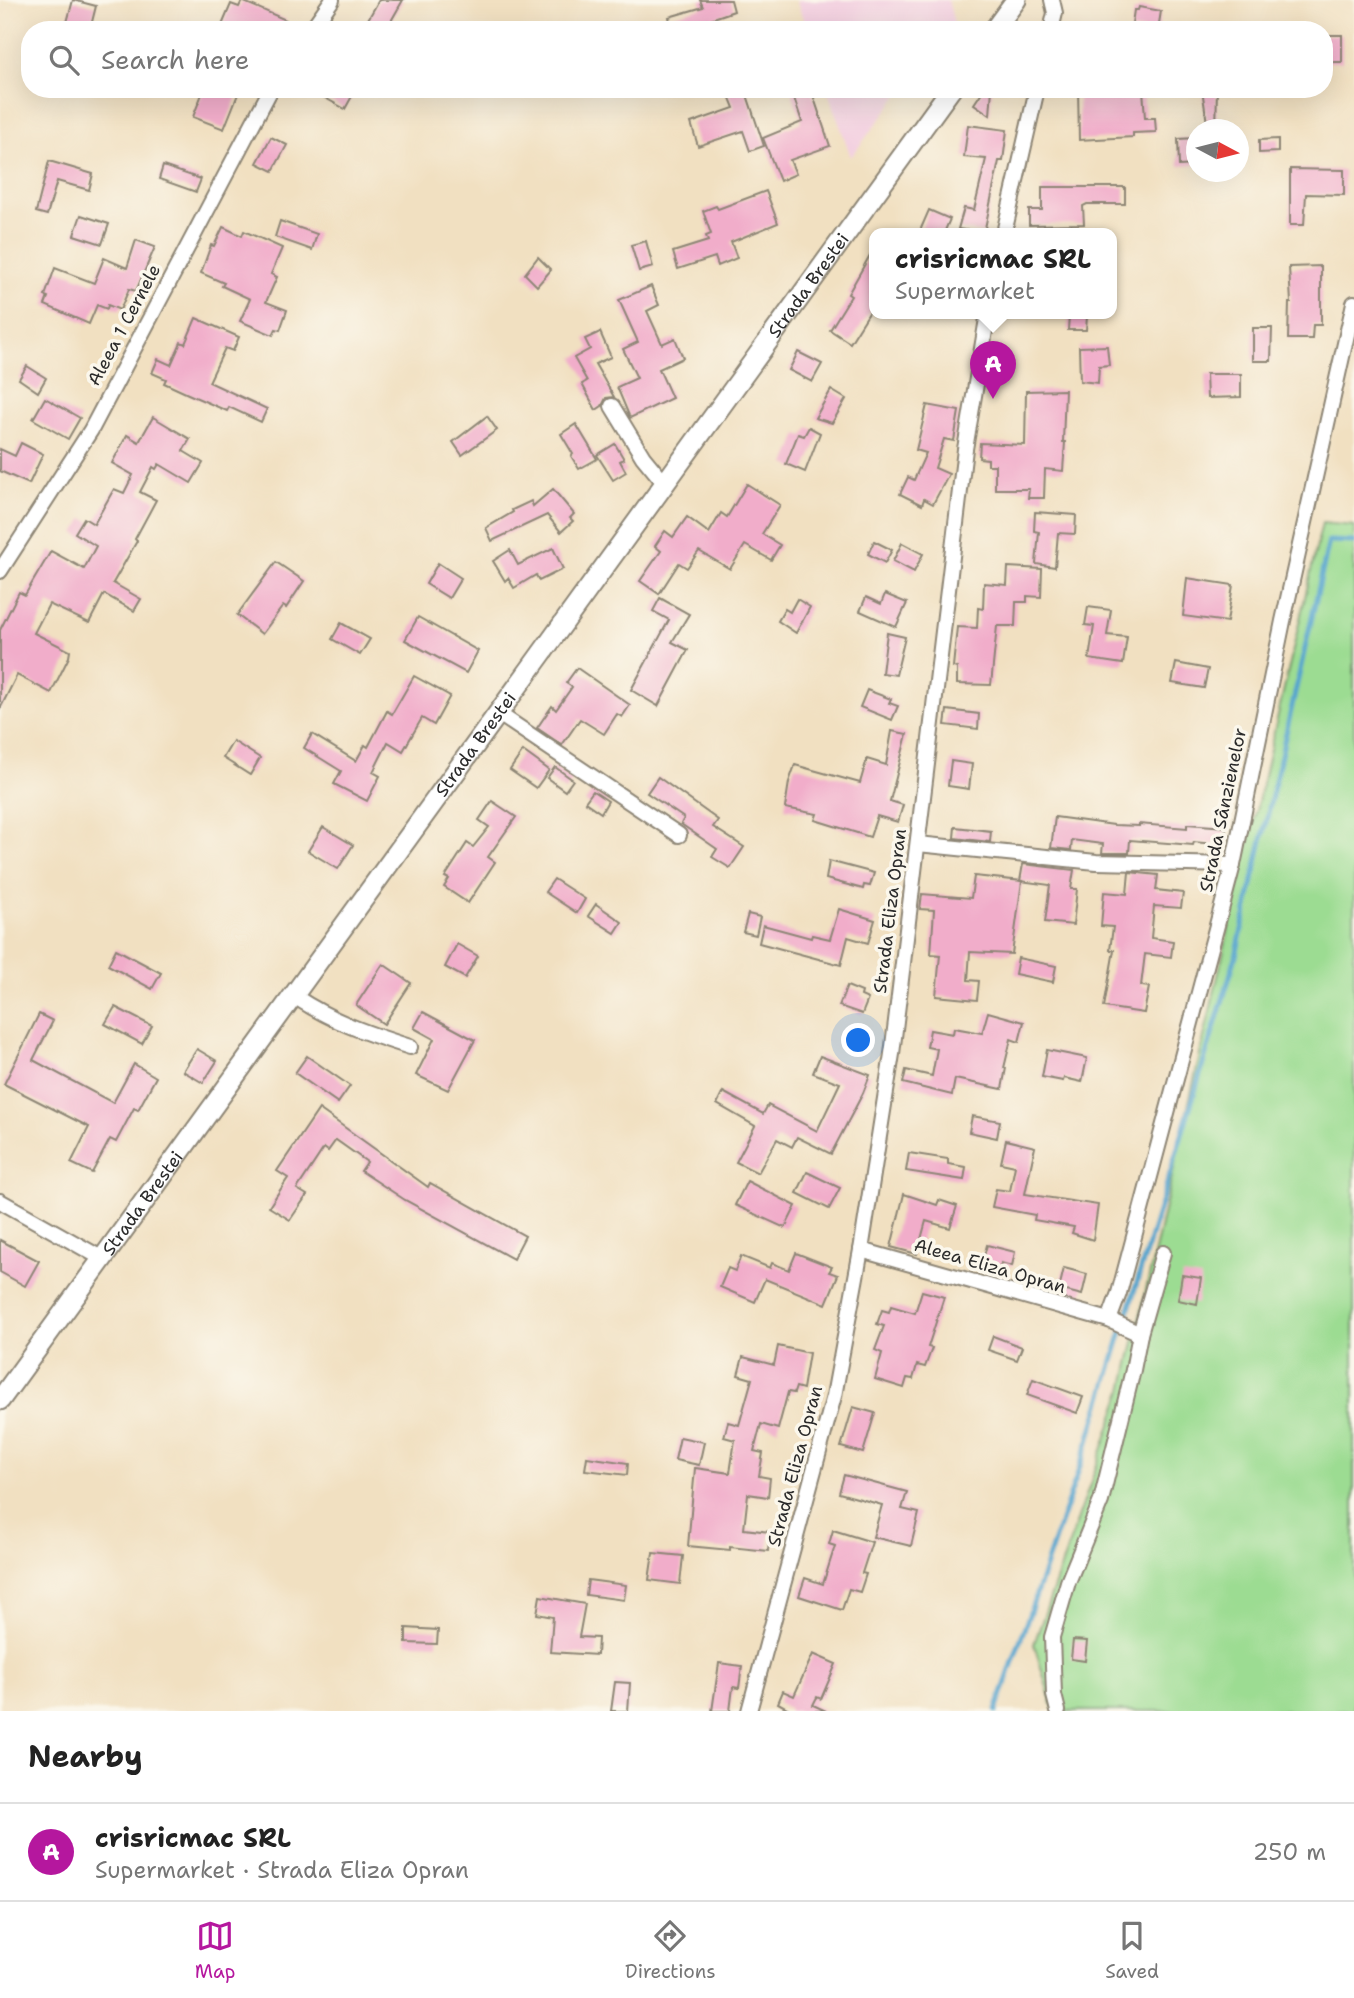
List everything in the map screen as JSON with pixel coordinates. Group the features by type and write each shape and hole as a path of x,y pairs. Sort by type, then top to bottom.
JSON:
{"main road":[{"path":"1001,21 1016,0"},
{"name":"Strada Brestei","path":"0,1400 945,98"}],"street":[{"path":"318,21 332,0"},
{"path":"1052,0 1055,13 1053,21"},
{"name":"Aleea 1 Cernele","path":"0,571 91,430 266,98"},
{"path":"1005,228 1035,98"},
{"name":"Strada Sânzienelor","path":"1109,1320 1119,1293 1233,865 1283,621 1354,303"},
{"name":"Strada Eliza Opran","path":"749,1711 834,1396 861,1250 892,1054 965,449 987,319"},
{"path":"611,406 643,457 666,485"},
{"path":"499,714 680,835"},
{"path":"918,844 1096,862 1233,865"},
{"path":"294,996 323,1016 410,1047"},
{"path":"0,1201 103,1259"},
{"name":"Aleea Eliza Opran","path":"861,1250 1109,1320 1140,1334"},
{"path":"1058,1711 1054,1695 1052,1637 1068,1582 1101,1501 1140,1334 1163,1253"}],"shaded area":[{"path":"796,0 948,0 953,21 804,21"},
{"path":"830,98 896,98 851,157"}],"green space":[{"path":"1322,523 1354,526 1354,1711 1054,1711 1034,1644 1123,1390"}],"building":[{"path":"73,0 96,6 92,21 67,21"},
{"path":"379,0 403,0 391,21 367,21"},
{"path":"700,0 731,0 734,11 705,21 670,21 669,17 703,7"},
{"path":"242,1 286,20 224,21 231,4 239,7"},
{"path":"1139,7 1161,11 1159,21 1132,21 1134,10"},
{"path":"1333,35 1342,35 1342,62 1333,62"},
{"path":"200,98 236,98 224,129 193,117"},
{"path":"325,98 351,98 345,109"},
{"path":"730,98 748,98 764,146 750,151 743,131 698,146 691,123 734,108"},
{"path":"794,98 814,98 830,146 790,160 796,174 780,181 763,138 802,122"},
{"path":"978,98 991,98 990,115 974,104"},
{"path":"1078,98 1144,98 1145,118 1155,118 1156,132 1133,133 1133,137 1079,140"},
{"path":"1203,98 1217,98 1216,119 1206,119"},
{"path":"968,125 1007,130 1003,161 999,161 985,228 958,228 964,208 974,210 986,159 964,157"},
{"path":"271,137 287,145 273,171 257,163"},
{"path":"1178,139 1186,139 1186,166 1179,166"},
{"path":"1278,139 1278,152 1259,153 1259,140"},
{"path":"49,161 93,174 89,190 57,181 47,215 36,212"},
{"path":"163,166 201,179 196,192 159,179"},
{"path":"1290,169 1344,170 1344,195 1306,194 1304,225 1290,225"},
{"path":"1042,187 1125,187 1125,204 1087,204 1083,206 1084,224 1029,225 1029,210 1042,210"},
{"path":"766,191 778,223 731,242 737,258 718,266 715,257 678,269 673,252 708,241 706,236 711,234 703,211 716,206 718,209"},
{"path":"929,210 950,219 946,228 921,228"},
{"path":"81,215 109,224 102,244 74,235"},
{"path":"280,221 317,234 312,250 275,237"},
{"path":"223,227 242,236 244,231 282,248 271,274 277,277 266,302 287,310 280,330 276,329 273,335 240,321 250,299 201,273 211,245 214,246"},
{"path":"136,240 155,247 136,291 129,289 120,310 108,305 107,309 97,305 89,324 45,305 48,297 45,296 55,268 94,283 104,258 127,268"},
{"path":"646,241 653,267 639,271 631,245"},
{"path":"538,257 551,270 537,286 525,274"},
{"path":"869,257 869,313 850,343 830,330 851,296 848,294"},
{"path":"1321,266 1321,325 1313,325 1312,339 1288,339 1291,303 1289,267"},
{"path":"651,286 659,305 647,311 662,344 675,338 683,358 659,369 672,398 630,418 617,387 637,378 623,349 638,342 619,300"},
{"path":"196,318 239,337 233,351 225,348 209,382 267,409 261,422 229,407 227,411 188,394 164,383 166,379 152,373 158,359 171,365 181,342 185,344"},
{"path":"1069,319 1087,319 1086,330 1068,330"},
{"path":"1253,328 1272,328 1271,361 1253,361"},
{"path":"600,332 611,357 595,364 614,397 606,398 596,410 582,384 587,381 574,358 590,349 585,339"},
{"path":"1107,346 1109,365 1099,366 1098,383 1080,381 1079,347"},
{"path":"798,352 822,364 812,382 789,370"},
{"path":"27,366 46,378 38,392 19,379"},
{"path":"1206,374 1241,374 1241,397 1207,398"},
{"path":"831,390 846,399 832,423 815,418"},
{"path":"1065,390 1063,471 1045,469 1044,498 1028,498 1029,489 995,489 995,465 988,465 988,459 979,458 980,443 1025,445 1026,391"},
{"path":"45,398 80,418 68,439 33,419"},
{"path":"927,405 959,411 954,441 944,439 935,468 949,474 933,504 924,499 922,505 900,494 908,477 914,480 926,453 916,450"},
{"path":"487,416 497,430 462,455 453,442"},
{"path":"153,417 190,439 183,451 203,463 191,483 159,464 156,469 153,467 140,492 156,500 113,583 141,599 134,611 104,594 89,623 49,604 34,633 70,651 69,657 51,693 17,675 0,709 0,630 19,592 25,595 51,551 84,569 96,546 75,533 84,518 94,524 114,489 124,493 133,475 112,463 127,435 139,442"},
{"path":"576,424 597,459 579,469 561,434"},
{"path":"809,427 820,433 805,472 786,464 798,434 804,436"},
{"path":"21,443 43,454 29,484 0,471 0,449 15,456"},
{"path":"615,444 624,459 620,461 626,472 613,480 597,455"},
{"path":"747,484 780,505 762,534 780,545 771,560 745,545 730,569 699,551 687,568 679,563 659,594 640,581 661,551 655,546 665,531 673,537 687,517 709,533 721,513 727,517"},
{"path":"553,489 574,514 570,518 573,521 561,532 547,515 492,541 486,528 531,501 533,506"},
{"path":"1035,512 1076,515 1075,534 1058,533 1055,567 1036,564 1039,532 1034,531"},
{"path":"874,541 892,550 885,563 868,554"},
{"path":"902,543 923,554 914,572 893,561"},
{"path":"553,548 563,569 539,581 536,575 514,588 508,578 505,581 493,561 510,550 518,565"},
{"path":"276,562 304,581 286,608 283,606 262,634 237,615"},
{"path":"438,563 461,578 449,598 426,584"},
{"path":"1008,567 1042,569 1041,597 1027,596 1027,602 1016,602 1015,626 997,626 991,685 957,684 957,668 953,667 957,627 977,628 978,608 983,609 984,583 1007,585"},
{"path":"1187,578 1233,585 1227,622 1183,616"},
{"path":"885,594 907,603 896,627 860,611 866,597 881,604"},
{"path":"660,598 689,614 672,642 688,650 658,706 631,690 669,620 653,611"},
{"path":"797,599 810,607 796,633 778,621 785,609 790,612"},
{"path":"1088,607 1111,610 1107,635 1127,637 1123,664 1089,659 1094,626 1085,625"},
{"path":"418,617 478,651 466,673 405,640"},
{"path":"341,623 370,639 360,655 332,639"},
{"path":"887,633 905,637 896,675 882,673"},
{"path":"1176,663 1208,669 1204,688 1172,683"},
{"path":"577,668 630,705 622,717 617,714 604,734 580,719 562,745 537,728 552,706 556,710 572,687 566,683"},
{"path":"414,676 450,696 434,725 422,718 403,751 388,742 373,772 380,776 367,801 334,784 341,771 304,748 312,734 356,761 365,745 368,747 387,711 392,714"},
{"path":"867,690 891,699 889,703 898,706 892,720 860,707"},
{"path":"947,710 979,714 978,729 945,725"},
{"path":"892,731 907,734 890,801 903,805 898,822 877,816 870,837 815,820 817,814 785,808 795,765 860,783 867,759 886,765"},
{"path":"233,741 260,758 250,775 223,758"},
{"path":"523,751 549,770 536,788 510,770"},
{"path":"951,761 972,764 969,789 948,786"},
{"path":"555,767 573,780 565,791 547,778"},
{"path":"658,777 718,820 713,827 744,847 730,868 712,857 717,849 681,824 684,818 647,793"},
{"path":"593,791 608,801 601,813 585,802"},
{"path":"492,801 516,817 488,857 495,862 468,903 444,887 449,879 445,877 467,843 473,847 489,827 479,820"},
{"path":"1055,817 1114,825 1187,828 1187,824 1226,827 1224,845 1130,840 1129,853 1102,853 1103,844 1072,840 1071,850 1051,848"},
{"path":"323,827 353,845 338,869 308,851"},
{"path":"955,827 991,831 990,842 954,838"},
{"path":"829,861 874,873 870,886 864,885 863,889 826,879"},
{"path":"1023,864 1074,870 1071,889 1077,889 1073,925 1045,922 1050,885 1020,881"},
{"path":"1129,872 1158,875 1156,890 1183,893 1181,908 1154,906 1151,938 1173,941 1171,957 1145,954 1141,986 1149,987 1144,1013 1104,1007 1114,950 1110,950 1113,927 1101,926 1104,892 1127,894"},
{"path":"974,876 1022,881 1012,954 970,952 968,980 979,981 977,1000 936,996 940,955 931,954 934,910 920,909 922,894 971,898"},
{"path":"554,879 585,899 577,913 545,892"},
{"path":"596,904 622,922 615,933 588,916"},
{"path":"839,909 875,920 868,943 848,937 841,965 759,943 763,925 811,938 812,935 830,939"},
{"path":"748,914 760,917 756,935 743,932"},
{"path":"457,944 478,956 465,978 445,967"},
{"path":"116,949 161,973 152,989 108,965"},
{"path":"1018,958 1056,966 1053,982 1015,974"},
{"path":"383,964 411,983 384,1024 356,1005"},
{"path":"847,986 862,992 861,996 868,999 862,1014 839,1006"},
{"path":"115,1007 152,1026 142,1044 105,1024"},
{"path":"423,1012 475,1040 448,1090 416,1075 434,1039 414,1028"},
{"path":"988,1012 1024,1022 1019,1042 1011,1039 1002,1089 955,1079 952,1095 903,1083 906,1070 932,1076 937,1049 927,1047 930,1030 953,1034 954,1028 982,1033"},
{"path":"39,1014 53,1021 33,1060 113,1103 134,1064 156,1077 138,1110 134,1108 116,1142 110,1139 92,1173 71,1163 89,1127 4,1084"},
{"path":"197,1049 217,1061 203,1083 183,1071"},
{"path":"1047,1050 1087,1058 1082,1082 1042,1077"},
{"path":"307,1056 350,1086 338,1103 295,1073"},
{"path":"820,1056 870,1075 831,1154 797,1137 792,1147 777,1139 758,1173 736,1162 755,1126 717,1104 723,1092 763,1114 768,1105 817,1131 840,1083 813,1073"},
{"path":"319,1109 428,1187 430,1183 525,1236 513,1259 405,1200 361,1171 367,1162 336,1140 328,1151 324,1148 297,1189 307,1195 290,1220 269,1207 288,1178 277,1171"},
{"path":"972,1116 1000,1121 997,1138 969,1132"},
{"path":"1006,1140 1035,1147 1025,1194 1098,1205 1093,1240 1072,1233 1074,1227 1034,1220 1035,1215 992,1207 996,1189 1010,1191 1015,1166 1001,1163"},
{"path":"909,1153 948,1159 948,1164 966,1167 964,1180 906,1171"},
{"path":"807,1172 840,1188 829,1209 797,1193"},
{"path":"747,1181 796,1206 785,1228 735,1205"},
{"path":"904,1194 937,1205 939,1200 957,1206 950,1228 926,1221 917,1254 891,1247"},
{"path":"0,1240 39,1261 25,1286 0,1272"},
{"path":"987,1245 1015,1252 1012,1266 1001,1263 1000,1268 982,1263"},
{"path":"796,1253 832,1267 829,1272 838,1275 826,1304 765,1279 755,1302 720,1287 728,1268 735,1271 741,1256 770,1268 772,1263 789,1270"},
{"path":"1064,1268 1087,1274 1082,1295 1059,1289"},
{"path":"1182,1275 1201,1278 1197,1304 1178,1300"},
{"path":"922,1291 944,1297 928,1347 932,1348 925,1367 917,1365 913,1379 907,1378 904,1388 875,1379 882,1353 875,1350 884,1326 877,1324 882,1310 889,1312 891,1306 915,1313"},
{"path":"993,1336 1022,1347 1017,1360 988,1350"},
{"path":"778,1346 809,1353 803,1389 796,1387 794,1393 788,1392 778,1429 761,1424 754,1451 763,1453 759,1476 770,1478 768,1497 748,1494 744,1529 770,1532 768,1551 688,1546 695,1468 730,1473 735,1440 724,1437 728,1422 739,1425 752,1379 738,1375 743,1357 774,1365"},
{"path":"1033,1379 1083,1397 1077,1413 1027,1395"},
{"path":"853,1407 875,1413 863,1453 841,1447"},
{"path":"680,1437 704,1442 699,1465 675,1460"},
{"path":"587,1457 628,1463 627,1475 585,1470"},
{"path":"844,1475 907,1492 902,1509 919,1513 911,1546 873,1537 882,1505 839,1493"},
{"path":"833,1530 872,1542 862,1573 866,1574 860,1592 849,1589 842,1610 799,1596 805,1578 823,1584 835,1546 829,1544"},
{"path":"653,1553 683,1556 680,1584 649,1580"},
{"path":"588,1580 626,1585 624,1600 586,1595"},
{"path":"540,1596 585,1604 579,1637 598,1638 597,1655 550,1652 553,1617 537,1614"},
{"path":"406,1628 438,1630 437,1644 406,1643"},
{"path":"1073,1640 1087,1641 1085,1661 1071,1659"},
{"path":"813,1654 836,1664 821,1699 817,1697 813,1705 826,1711 788,1711 789,1709 778,1703 783,1691 794,1696"},
{"path":"719,1663 742,1666 739,1688 733,1687 730,1711 712,1711"},
{"path":"615,1682 630,1683 628,1711 611,1711"}],"waterway":[{"path":"996,1711 1090,1437 1236,956 1329,541 1354,542"}],"place":[{"name":"crisricmac SRL","path":"993,399"}]}
